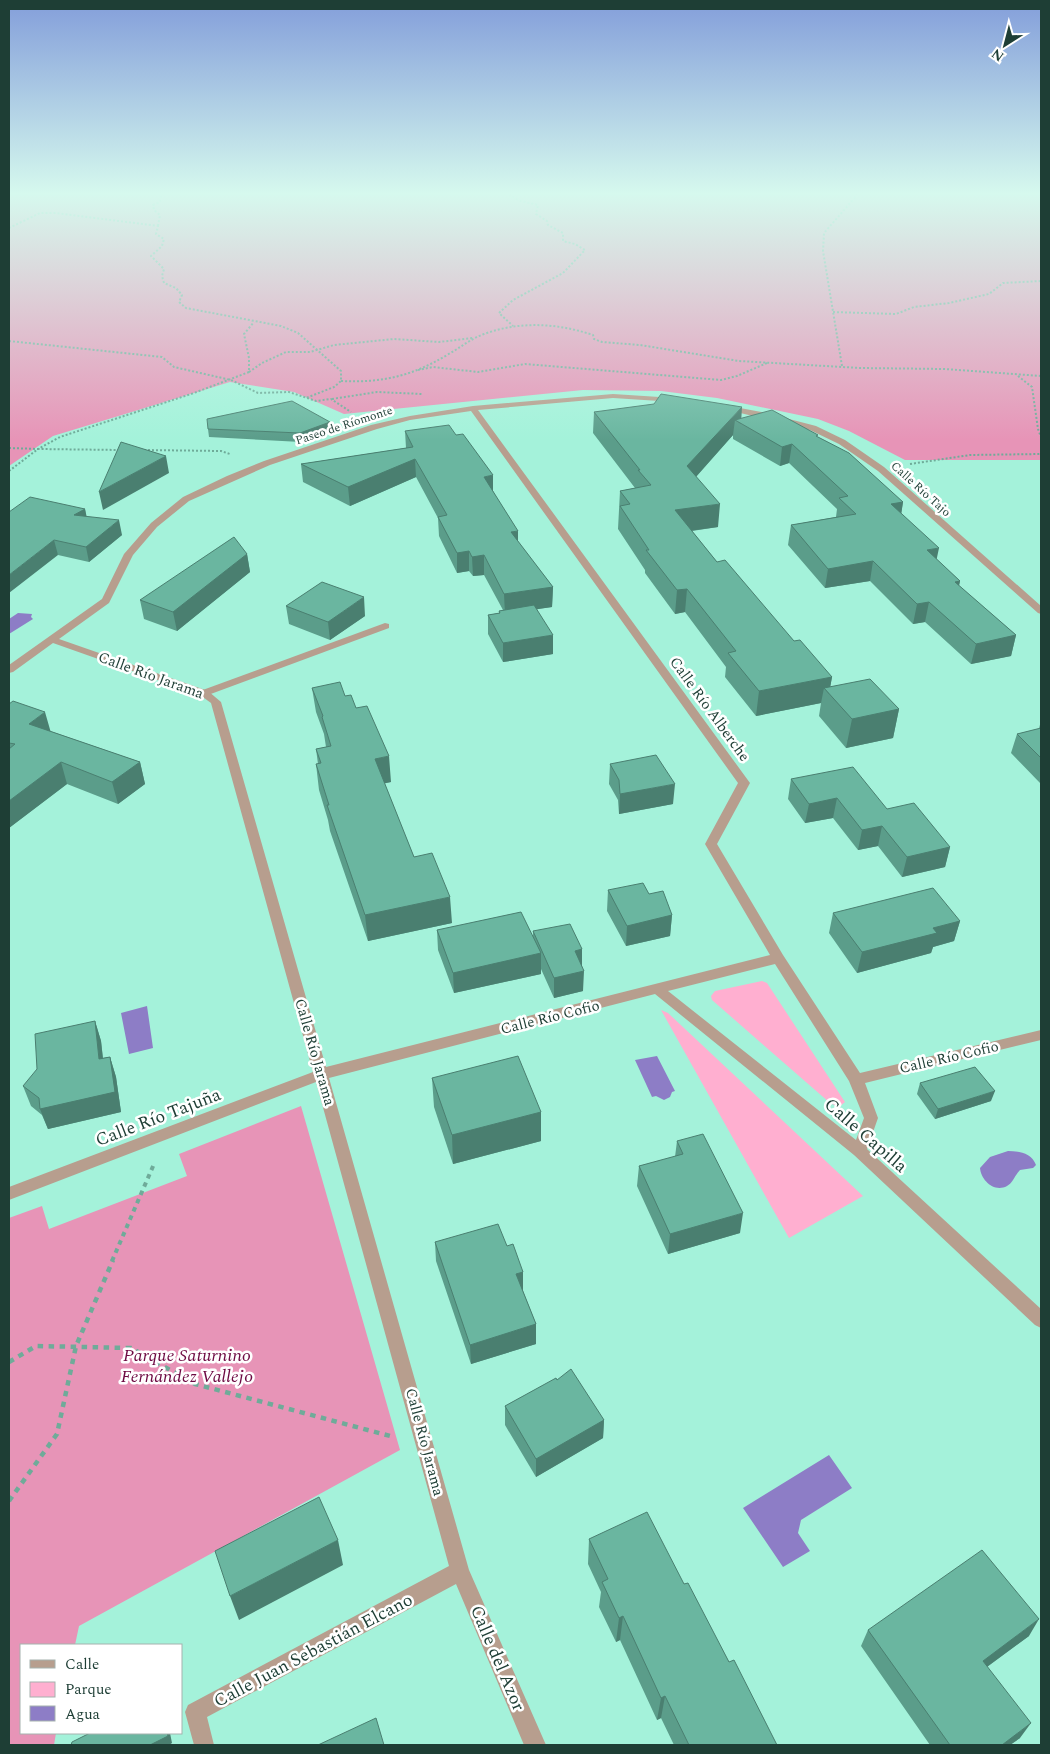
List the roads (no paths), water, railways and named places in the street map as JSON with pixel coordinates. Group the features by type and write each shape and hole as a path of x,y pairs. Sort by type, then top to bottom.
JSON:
{"street":[{"name":"Paseo de Ríomonte","path":"9,670 54,640 106,601 130,554 154,525 186,499 267,463 374,427 410,418 473,408 612,396 686,401"},
{"name":"Calle Río Tajo","path":"713,405 766,415 813,428 842,442 881,469 1041,611"},
{"name":"Calle Río Alberche","path":"473,408 744,783 711,844 778,958 856,1078 871,1118 859,1151"},
{"path":"204,693 385,626"},
{"name":"Calle Río Jarama","path":"54,640 204,693 216,702 427,1446 460,1571"},
{"name":"Calle Río Cofio","path":"322,1074 778,958"},
{"name":"Calle Capilla","path":"656,990 859,1151 1041,1320"},
{"name":"Calle Río Cofio","path":"856,1078 1041,1035"},
{"name":"Calle Río Tajuña","path":"9,1194 322,1074"},
{"name":"Calle Juan Sebastián Elcano","path":"204,1745 195,1712 460,1571"},
{"name":"Calle del Azor","path":"460,1571 535,1745"}],"water":[{"path":"18,613 32,614 31,617 33,619 9,634 9,619"},
{"path":"147,1006 153,1048 129,1054 121,1013"},
{"path":"657,1056 675,1091 664,1100 656,1096 652,1097 635,1060"},
{"path":"1008,1151 1021,1152 1028,1155 1036,1165 1033,1168 1020,1170 1007,1186 1002,1188 993,1187 983,1177 980,1168 990,1157"},
{"path":"829,1455 852,1488 801,1520 798,1533 810,1551 783,1567 743,1508"}],"park label":[{"name":"Parque Saturnino Fernández Vallejo","path":"187,1365"}]}
